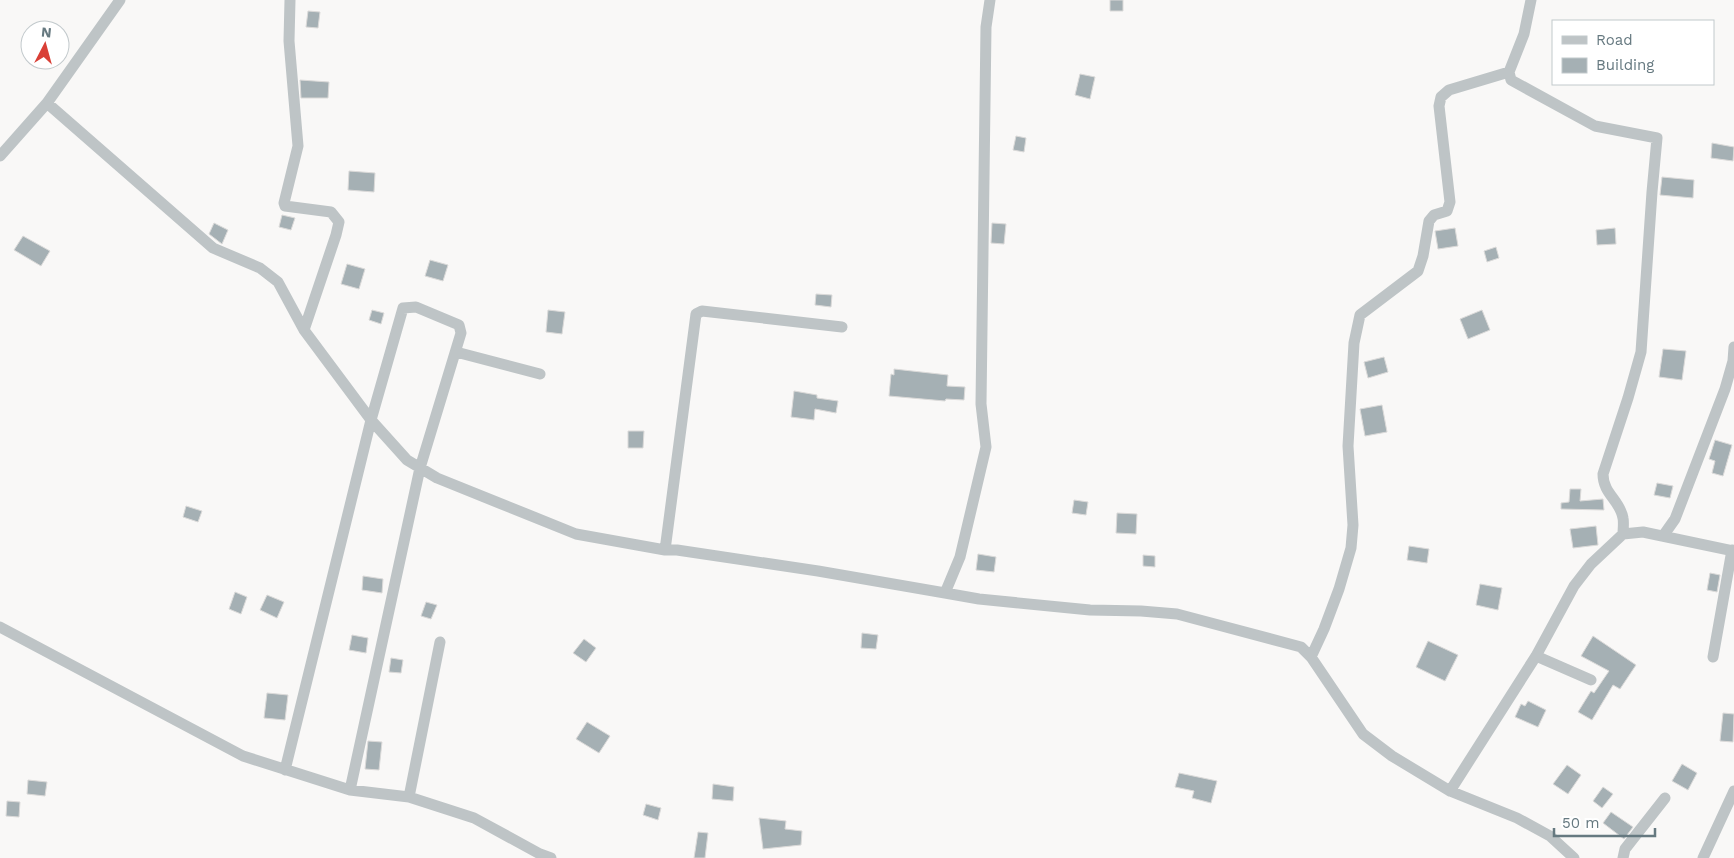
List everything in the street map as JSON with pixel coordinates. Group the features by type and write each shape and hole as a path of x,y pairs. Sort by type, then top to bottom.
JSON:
{"street":[{"path":"0,156 47,103 120,0"},
{"path":"290,0 289,41 298,146 284,203 285,206 331,212 339,222 304,330"},
{"path":"945,593 960,557 986,447 981,404 981,324 986,27 990,0"},
{"path":"1531,0 1524,34 1509,72 1511,80 1595,126 1657,138 1641,352 1603,474 1603,484 1624,518 1623,534"},
{"path":"1311,657 1339,589 1350,548 1353,525 1348,446 1354,344 1360,315 1418,271 1424,256 1430,221 1434,215 1446,211 1450,202 1439,106 1441,97 1449,90 1509,72"},
{"path":"47,103 213,248 260,268 278,282 304,330 371,420 407,460 437,478 576,534 665,550 677,550 818,571 979,599 1090,610 1177,614 1301,647 1311,657 1363,734 1392,756 1450,791 1517,818 1550,836 1574,858"},
{"path":"285,770 371,420 403,308 416,307 458,325 461,333 420,468 350,790"},
{"path":"665,550 696,314 702,311 842,327"},
{"path":"1663,536 1675,518 1726,389 1733,361 1734,347"},
{"path":"456,352 540,374"},
{"path":"1450,791 1536,656 1574,586 1591,564 1623,534 1643,532 1733,550 1713,658"},
{"path":"0,627 243,756 350,790 409,797 474,818 540,854 551,858"},
{"path":"409,797 440,642"},
{"path":"1536,656 1591,680"},
{"path":"1703,858 1734,790"},
{"path":"1623,858 1625,849 1666,798"}],"building":[{"path":"1110,0 1123,0 1123,11 1110,11"},
{"path":"308,11 320,12 318,28 306,27"},
{"path":"1080,74 1095,77 1090,99 1075,95"},
{"path":"300,80 329,82 328,98 301,98"},
{"path":"1016,136 1026,138 1024,152 1013,150"},
{"path":"1712,143 1734,147 1733,161 1711,158"},
{"path":"349,171 375,173 374,192 348,190"},
{"path":"1662,177 1694,180 1693,198 1660,195"},
{"path":"282,215 295,218 291,230 279,227"},
{"path":"214,223 228,230 222,244 209,234"},
{"path":"992,223 1006,224 1004,244 991,243"},
{"path":"1455,228 1458,246 1438,249 1435,231"},
{"path":"1615,228 1616,244 1597,245 1596,230"},
{"path":"23,236 50,251 41,266 14,250"},
{"path":"1496,247 1499,258 1487,262 1484,251"},
{"path":"430,260 448,265 443,281 425,276"},
{"path":"347,264 365,269 359,289 341,284"},
{"path":"816,294 832,295 831,307 815,305"},
{"path":"372,310 384,313 381,324 369,320"},
{"path":"548,310 565,312 562,334 546,332"},
{"path":"1482,310 1490,330 1468,339 1460,319"},
{"path":"1663,349 1686,351 1682,380 1659,377"},
{"path":"1384,357 1388,372 1368,378 1364,362"},
{"path":"894,369 948,375 947,386 965,387 964,400 946,399 945,401 889,396 891,374 894,375"},
{"path":"794,391 817,395 817,398 838,401 836,413 815,409 814,420 791,417"},
{"path":"1382,405 1387,432 1365,436 1360,409"},
{"path":"628,431 644,431 643,448 628,448"},
{"path":"1715,440 1732,445 1723,476 1712,473 1715,461 1709,459"},
{"path":"1657,483 1673,486 1670,498 1654,495"},
{"path":"1570,489 1581,489 1580,501 1603,499 1604,510 1561,509 1561,503 1569,502"},
{"path":"1074,500 1088,502 1086,515 1072,513"},
{"path":"186,506 202,511 198,522 183,517"},
{"path":"1117,513 1137,514 1136,534 1116,533"},
{"path":"1596,526 1598,545 1573,548 1570,529"},
{"path":"1409,546 1429,549 1427,563 1407,560"},
{"path":"978,554 996,557 994,572 976,570"},
{"path":"1143,555 1155,556 1155,567 1143,566"},
{"path":"1710,573 1720,575 1717,592 1707,590"},
{"path":"363,576 383,579 382,593 362,590"},
{"path":"1480,584 1502,588 1498,610 1476,605"},
{"path":"235,592 247,597 241,614 229,609"},
{"path":"267,595 284,602 277,618 260,610"},
{"path":"426,602 437,605 431,619 421,616"},
{"path":"862,633 878,635 876,649 861,648"},
{"path":"352,635 368,638 366,653 349,650"},
{"path":"1593,636 1636,665 1620,689 1613,685 1592,720 1578,712 1591,691 1594,693 1609,671 1581,656"},
{"path":"584,639 596,648 586,662 573,653"},
{"path":"1428,641 1458,655 1445,681 1416,667"},
{"path":"391,658 403,660 401,673 389,672"},
{"path":"267,693 288,695 285,720 264,718"},
{"path":"1528,701 1546,710 1538,727 1515,717 1521,704 1525,706"},
{"path":"1723,713 1734,714 1733,742 1720,741"},
{"path":"587,722 610,736 599,753 576,739"},
{"path":"368,741 382,742 379,770 365,769"},
{"path":"1682,764 1697,773 1688,790 1672,781"},
{"path":"1567,765 1581,775 1568,794 1553,784"},
{"path":"1179,773 1217,781 1211,803 1192,798 1194,791 1175,787"},
{"path":"28,780 47,782 45,796 27,794"},
{"path":"713,784 734,787 733,801 712,799"},
{"path":"1603,787 1613,794 1602,808 1593,801"},
{"path":"7,801 20,802 19,817 6,816"},
{"path":"646,804 661,808 658,820 643,815"},
{"path":"1611,812 1633,827 1624,839 1603,823"},
{"path":"759,818 786,821 785,829 802,831 801,845 763,849"},
{"path":"698,832 708,833 705,858 694,858"}]}
